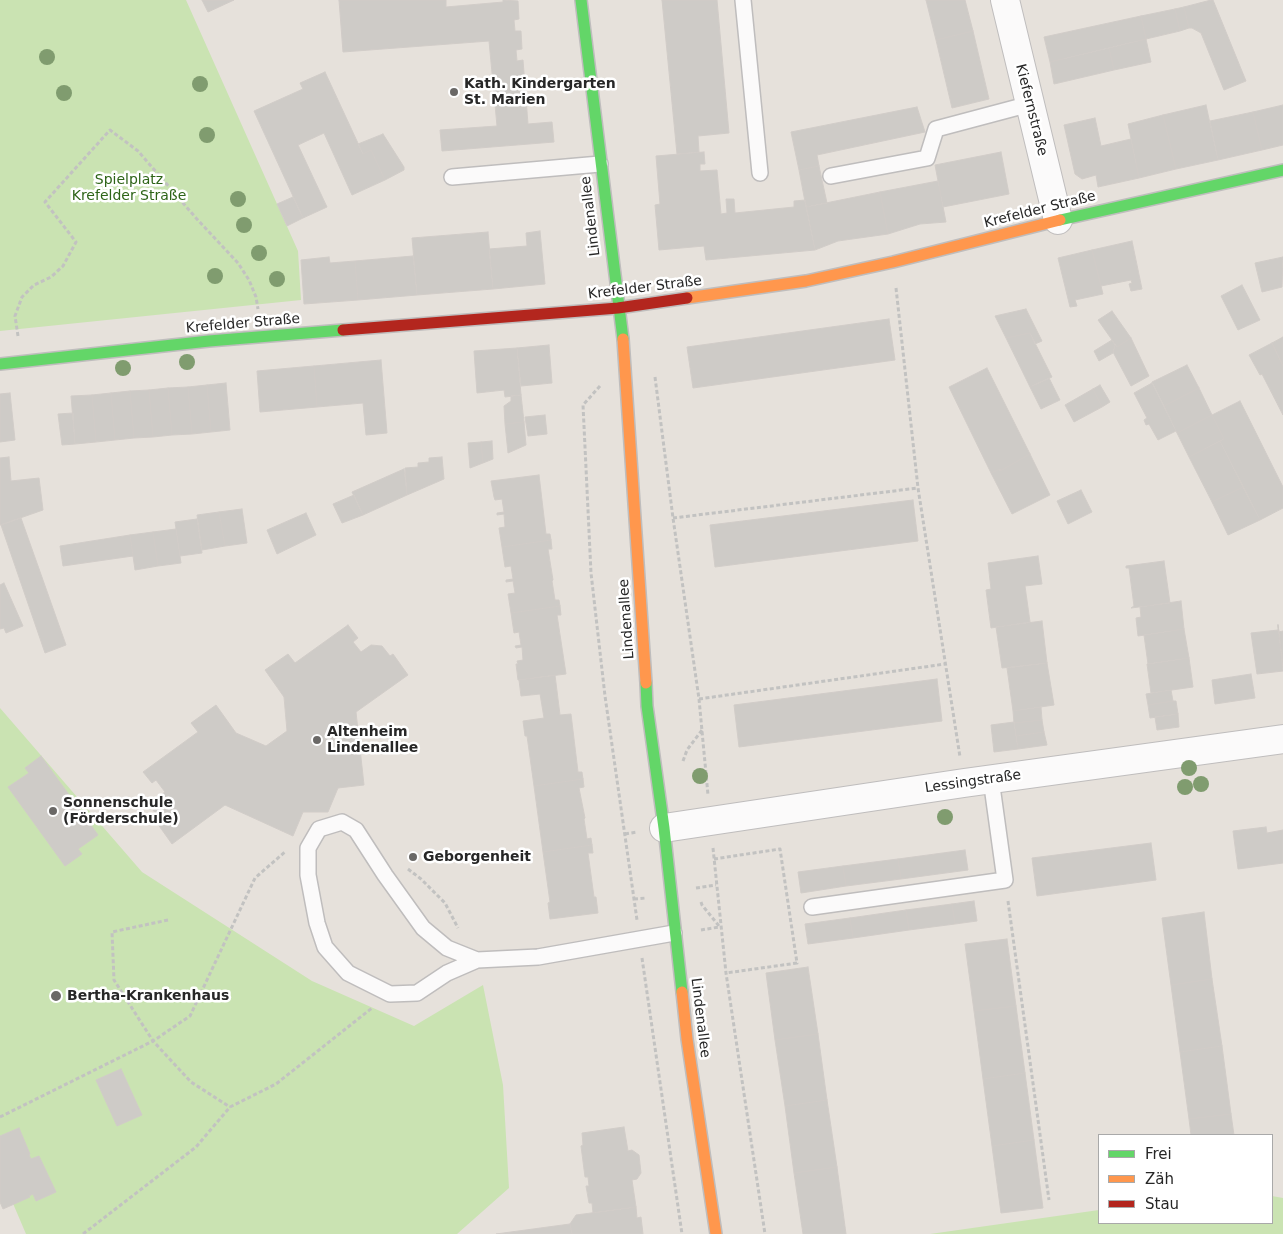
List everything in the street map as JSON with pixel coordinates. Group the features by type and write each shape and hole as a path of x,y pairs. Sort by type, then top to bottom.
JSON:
{"street":[{"name":"Lindenallee","path":"581,0 625,357 647,706 664,828 687,1039 716,1234"},
{"name":"Kiefernstraße","path":"1005,0 1058,220"},
{"name":"Krefelder Straße","path":"0,364 260,337 618,308 806,281 893,262 1058,220 1283,170"},
{"name":"Lessingstraße","path":"664,828 991,779 1283,739"}],"lane":[{"path":"743,0 760,173"},
{"path":"832,176 927,158 936,129 1030,104"},
{"path":"452,177 600,164"},
{"path":"812,907 1005,880 991,779"},
{"path":"477,960 447,948 423,928 356,830 342,822 319,829 308,848 308,875 317,923 325,948 348,973 390,994 417,993 447,973 477,960 538,957 674,933"}],"path":[{"path":"21,362 15,316 22,297 34,285 51,277 63,266 76,242 45,202 110,130 138,151 238,263 249,280 256,297 260,337"},
{"path":"893,262 918,488 964,783"},
{"path":"625,357 582,405 591,573 605,696 682,1234"},
{"path":"652,372 656,380 702,730"},
{"path":"673,518 918,488"},
{"path":"699,699 945,664"},
{"path":"0,1117 153,1042 190,1016 255,878 291,847"},
{"path":"714,859 780,849 797,963 726,973"},
{"path":"1005,880 1049,1200"},
{"path":"168,920 112,932 114,980 153,1042 191,1082 230,1107"},
{"path":"720,927 764,1234"},
{"path":"83,1234 196,1147 230,1107 276,1084 390,994"}],"green space":[{"name":"Spielplatz Krefelder Straße","path":"0,0 186,0 298,251 301,300 0,331"},
{"path":"0,708 142,872 312,981 414,1026 483,985 503,1085 509,1188 457,1234 26,1234 0,1173"},
{"path":"1273,1196 1283,1198 1283,1234 930,1234 1098,1210 1098,1224 1273,1224"}],"building":[{"path":"202,0 234,0 208,12"},
{"path":"339,0 446,0 446,7 503,2 503,0 518,1 519,19 514,20 515,31 521,31 522,49 516,50 517,61 523,60 528,124 552,122 554,142 442,151 440,130 497,126 489,41 343,52"},
{"path":"662,0 717,0 729,133 698,136 699,152 677,154"},
{"path":"926,0 965,0 973,31 936,40"},
{"path":"1213,0 1246,81 1224,90 1201,33 1189,28 1184,7"},
{"path":"1184,7 1189,28 1180,31 1175,9"},
{"path":"1175,9 1180,31 1146,39 1141,16"},
{"path":"1141,16 1146,39 1050,62 1044,37"},
{"path":"973,31 989,99 952,108 936,40"},
{"path":"1146,39 1151,62 1114,70 1109,48"},
{"path":"1109,48 1114,70 1054,84 1050,62"},
{"path":"325,72 363,154 371,150 385,180 352,195 324,133 298,145 327,207 303,218 254,111 303,89 300,83"},
{"path":"1206,105 1218,160 1176,169 1163,115"},
{"path":"1283,105 1283,145 1262,150 1253,112"},
{"path":"917,107 925,132 817,155 819,166 799,170 791,132"},
{"path":"1253,112 1262,150 1218,160 1210,121"},
{"path":"1163,115 1176,169 1139,178 1128,124"},
{"path":"1095,118 1101,146 1131,139 1139,178 1098,187 1096,175 1082,179 1075,174 1064,125"},
{"path":"383,134 404,167 404,170 385,180 371,150 363,154 358,144"},
{"path":"704,152 705,164 700,164 700,171 717,170 721,214 727,213 726,199 734,199 735,213 794,207 794,201 805,200 815,250 706,260 704,246 659,250 655,205 660,204 656,156"},
{"path":"1001,152 1009,194 943,207 935,165"},
{"path":"819,166 827,203 806,207 799,170"},
{"path":"938,181 946,222 920,224 888,234 880,192"},
{"path":"880,192 888,234 838,241 815,250 806,207"},
{"path":"293,197 303,218 287,226 277,204"},
{"path":"540,231 545,284 493,289 489,249 527,246 526,233"},
{"path":"488,232 493,289 417,295 412,238"},
{"path":"1132,241 1142,289 1131,291 1129,284 1132,283 1131,280 1101,286 1092,250"},
{"path":"1092,250 1103,294 1075,300 1077,306 1070,307 1058,258"},
{"path":"413,256 417,295 358,300 355,261"},
{"path":"329,257 330,263 355,261 358,300 304,304 301,260"},
{"path":"1283,257 1282,287 1262,292 1255,263"},
{"path":"1242,285 1260,320 1238,330 1221,296"},
{"path":"1026,309 1042,341 1035,344 1030,333 1006,338 995,316"},
{"path":"1112,311 1131,338 1117,347 1098,320"},
{"path":"889,319 895,360 693,388 687,347"},
{"path":"1030,333 1052,377 1030,387 1006,338"},
{"path":"1283,337 1283,366 1272,343"},
{"path":"1131,338 1149,376 1131,386 1113,352 1115,345 1117,347"},
{"path":"1112,340 1115,345 1113,353 1099,361 1094,351"},
{"path":"1272,343 1283,366 1283,415 1262,374 1260,375 1249,355"},
{"path":"549,345 552,383 521,386 517,348"},
{"path":"517,348 521,395 505,397 504,390 477,393 474,351"},
{"path":"381,360 387,433 366,435 363,403 317,407 314,366"},
{"path":"1187,365 1199,388 1164,406 1152,382"},
{"path":"314,366 317,407 260,412 257,371"},
{"path":"987,368 1030,454 1000,471 1000,469 991,473 949,387"},
{"path":"1049,378 1060,400 1041,409 1030,387"},
{"path":"226,383 230,430 211,432 207,385"},
{"path":"1152,383 1176,431 1158,440 1149,424 1146,425 1144,420 1147,418 1134,393"},
{"path":"207,385 211,432 192,434 188,387"},
{"path":"1100,385 1110,402 1102,407 1093,389"},
{"path":"188,387 192,434 172,435 168,388"},
{"path":"168,388 172,435 153,437 149,390"},
{"path":"1199,388 1212,415 1177,433 1164,406"},
{"path":"1093,389 1102,407 1074,422 1065,405"},
{"path":"149,390 153,437 134,438 130,391"},
{"path":"130,391 134,438 115,440 111,393"},
{"path":"10,393 15,440 0,442 0,394"},
{"path":"111,393 115,440 96,442 92,395"},
{"path":"92,395 96,442 75,444 71,396"},
{"path":"521,395 524,422 505,424 504,406 511,401 511,396"},
{"path":"1240,401 1283,487 1283,508 1260,520 1220,441 1224,439 1212,415"},
{"path":"73,413 75,444 62,445 58,414"},
{"path":"545,415 547,434 528,436 525,417"},
{"path":"1212,415 1224,439 1189,457 1177,433"},
{"path":"524,422 526,445 508,453 505,424"},
{"path":"492,441 493,459 483,463 481,442"},
{"path":"1220,441 1243,487 1212,502 1189,457"},
{"path":"481,442 483,463 470,468 468,443"},
{"path":"1030,454 1050,495 1012,514 991,473 1000,469 1000,471"},
{"path":"9,457 11,481 39,478 43,510 0,525 0,458"},
{"path":"442,457 444,479 407,495 405,468 418,467 418,463 429,462 429,458"},
{"path":"404,469 407,495 363,515 352,492"},
{"path":"539,475 546,534 550,534 551,540 502,547 499,528 505,527 504,514 497,515 497,513 504,512 502,499 495,500 491,481"},
{"path":"1243,487 1260,520 1228,535 1212,502"},
{"path":"1081,490 1092,512 1068,524 1057,501"},
{"path":"354,495 363,515 342,523 333,504"},
{"path":"913,500 918,541 715,567 710,525"},
{"path":"242,509 247,543 225,546 219,512"},
{"path":"219,512 225,546 202,550 197,515"},
{"path":"306,513 316,535 277,554 267,530"},
{"path":"21,518 66,645 45,653 1,525"},
{"path":"197,519 202,553 180,556 175,522"},
{"path":"176,529 181,563 158,566 153,532"},
{"path":"153,532 158,566 135,570 130,535"},
{"path":"130,535 133,556 63,566 60,546"},
{"path":"551,540 552,549 548,549 552,581 555,600 559,600 560,606 511,613 508,594 515,593 513,581 506,582 506,580 513,579 511,566 505,567 502,547"},
{"path":"1038,556 1042,584 1025,586 1030,622 991,628 986,590 991,589 988,563"},
{"path":"1164,561 1170,603 1131,608 1134,606 1129,568 1126,568 1126,566"},
{"path":"4,583 23,626 6,633 4,628 0,629 0,585"},
{"path":"1181,601 1184,629 1138,636 1136,618 1141,617 1140,607"},
{"path":"560,606 561,615 557,615 566,674 518,680 516,664 518,664 517,661 523,660 522,647 516,648 515,646 521,645 519,632 514,633 511,613"},
{"path":"1042,621 1047,663 1002,668 996,627"},
{"name":"Altenheim Lindenallee","path":"348,625 358,638 353,642 361,652 371,645 382,646 390,656 393,654 408,675 356,712 364,785 338,788 328,812 303,812 293,836 225,805 172,844 157,823 161,820 153,810 154,800 165,792 156,780 152,783 143,772 198,732 191,723 216,705 236,733 266,746 287,731 284,697 265,670 288,654 295,663"},
{"path":"1278,625 1279,632 1283,631 1283,665"},
{"path":"1278,625 1283,671 1257,674 1251,633 1278,630"},
{"path":"1184,629 1189,658 1148,664 1144,635"},
{"path":"1189,658 1193,687 1151,693 1147,664"},
{"path":"1047,663 1054,705 1013,711 1007,668"},
{"path":"1251,674 1255,698 1215,704 1212,680"},
{"path":"555,675 560,715 571,714 578,772 582,772 583,779 534,786 523,721 544,718 540,694 521,696 519,680"},
{"path":"937,679 942,721 739,747 734,705"},
{"path":"1171,690 1173,701 1148,705 1146,694"},
{"path":"1176,701 1178,714 1150,718 1148,705"},
{"path":"1041,707 1042,720 1014,723 1013,711"},
{"path":"1178,714 1179,727 1157,730 1155,717"},
{"path":"1042,720 1044,732 1016,736 1014,723"},
{"path":"1014,722 1018,749 994,752 991,725"},
{"path":"1044,732 1047,745 1018,749 1016,736"},
{"name":"Sonnenschule (Förderschule)","path":"41,756 98,835 78,849 82,854 65,866 8,787 29,773 25,768"},
{"path":"583,779 584,787 579,788 587,839 591,838 592,845 543,852 534,786"},
{"path":"1266,827 1267,833 1283,830 1283,863 1238,869 1233,831"},
{"path":"1151,843 1156,880 1037,896 1032,858"},
{"path":"592,845 593,853 588,853 598,913 550,919 548,903 550,902 543,852"},
{"path":"965,850 968,870 901,879 898,859"},
{"path":"898,859 901,879 846,886 843,866"},
{"path":"843,866 846,886 801,893 798,872"},
{"path":"974,901 977,921 955,924 952,904"},
{"path":"952,904 955,924 909,930 906,910"},
{"path":"906,910 909,930 853,938 850,918"},
{"path":"1204,912 1212,979 1171,985 1162,918"},
{"path":"850,918 853,938 808,944 805,924"},
{"path":"1007,939 1016,1006 974,1011 965,944"},
{"path":"808,967 818,1034 775,1040 766,973"},
{"path":"1212,979 1222,1046 1180,1052 1171,985"},
{"path":"1016,1006 1025,1073 983,1079 974,1011"},
{"path":"818,1034 827,1100 785,1106 775,1040"},
{"path":"1222,1046 1231,1114 1189,1119 1180,1052"},
{"path":"121,1069 142,1115 117,1126 96,1080"},
{"path":"1025,1073 1034,1140 992,1146 983,1079"},
{"path":"827,1100 837,1167 794,1173 785,1106"},
{"path":"1231,1114 1234,1134 1191,1134 1189,1119"},
{"path":"624,1127 628,1151 632,1150 639,1155 641,1173 637,1179 632,1180 636,1207 593,1213 592,1203 589,1203 586,1186 589,1186 588,1177 585,1177 581,1146 583,1145 582,1133"},
{"path":"19,1128 31,1159 39,1156 56,1192 36,1201 33,1194 3,1209 0,1202 0,1136"},
{"path":"1034,1140 1043,1208 1001,1213 992,1146"},
{"path":"837,1167 846,1234 803,1234 794,1173"},
{"path":"636,1207 637,1218 641,1217 643,1234 572,1234 570,1224 576,1215"},
{"path":"570,1224 572,1234 496,1234"}],"traffic: fast":[{"path":"581,0 623,339"},
{"path":"1060,220 1283,170"},
{"path":"0,364 209,341 343,330"},
{"path":"646,683 647,706 664,828 682,992"}],"traffic: slow":[{"path":"687,298 806,281 893,262 1060,220"},
{"path":"623,339 646,683"},
{"path":"682,992 687,1039 716,1234"}],"traffic: jam":[{"path":"343,330 618,308 687,298"}],"place":[{"name":"Kath. Kindergarten St. Marien","path":"454,92"},
{"name":"Altenheim Lindenallee","path":"317,740"},
{"name":"Sonnenschule (Förderschule)","path":"53,811"},
{"name":"Geborgenheit","path":"413,857"},
{"name":"Bertha-Krankenhaus","path":"56,996"}]}
